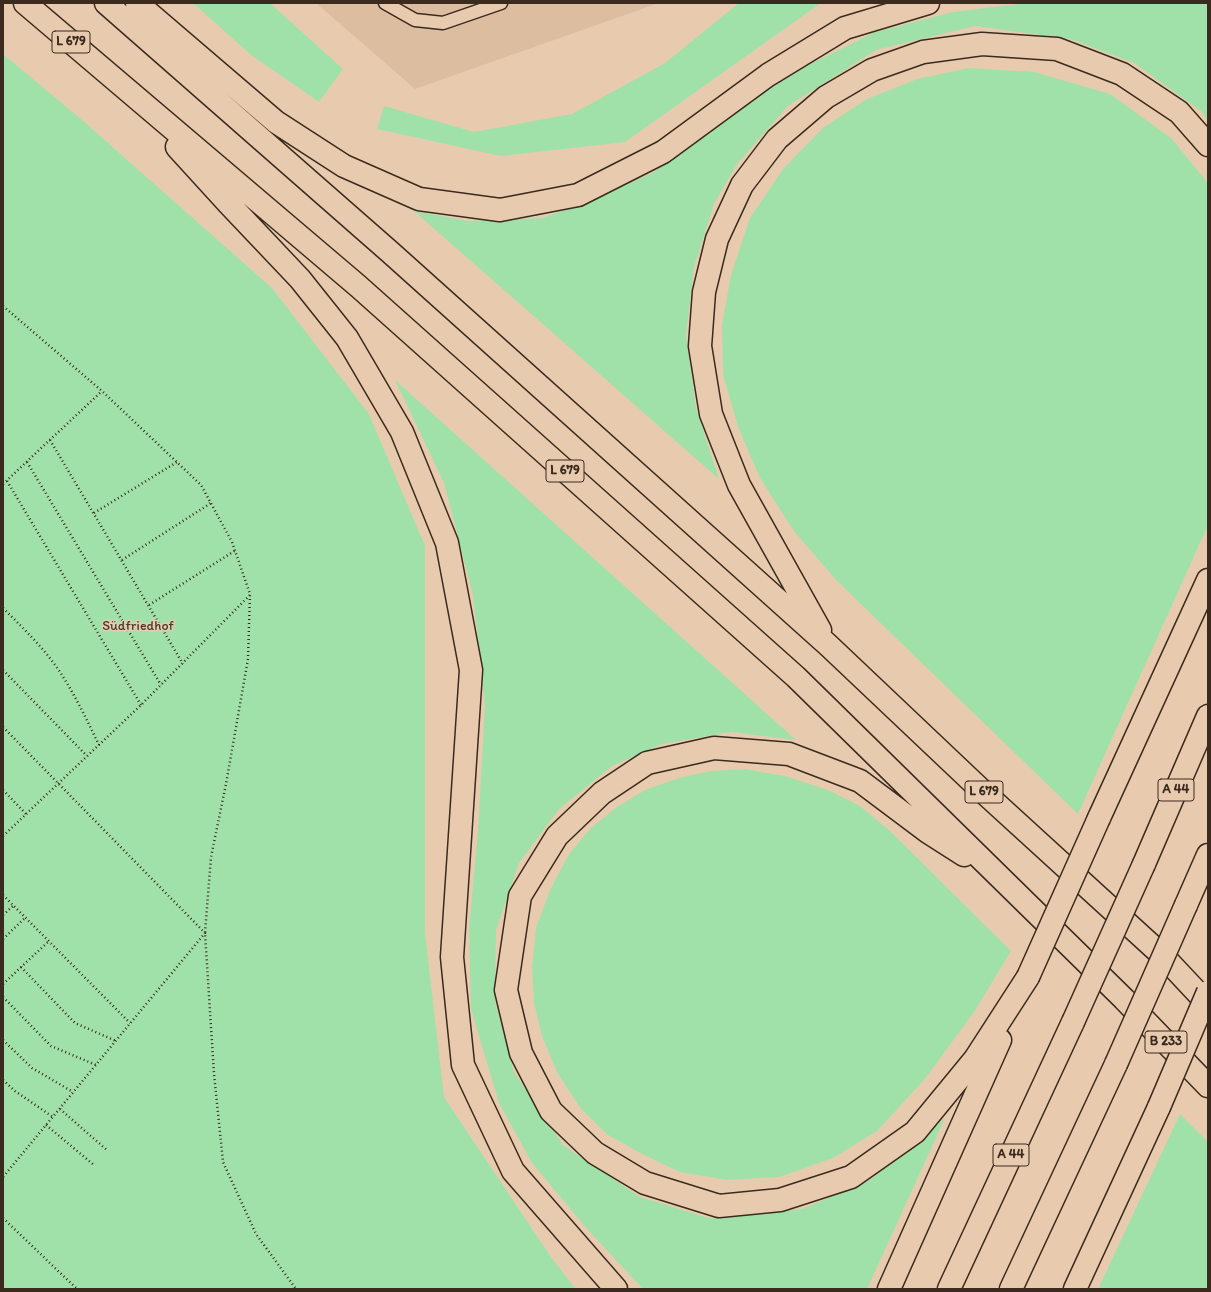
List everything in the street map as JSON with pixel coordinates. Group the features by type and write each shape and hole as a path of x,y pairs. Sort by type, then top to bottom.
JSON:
{"highway":[{"name":"L 679","path":"25,3 358,286 796,677 1124,999"},
{"name":"L 679","path":"106,3 390,252 828,645 985,793 1163,956 1208,1004"},
{"path":"137,3 276,122 344,166 419,199 500,210 578,195 662,152 768,75 845,28 928,3"},
{"path":"828,645 739,485 711,414 700,346 704,292 717,239 742,185 777,139 826,97 872,70 923,52 982,44 1057,49 1122,74 1179,112 1208,145"},
{"path":"117,81 229,204 300,279 348,338 402,432 447,543 471,670 452,957 463,1065 513,1171 616,1289"},
{"path":"889,1289 1099,818 1208,580"},
{"name":"A 44","path":"949,1289 1073,1022 1208,716"},
{"path":"1000,877 928,832 860,781 789,754 714,748 647,763 602,793 557,836 520,896 506,990 521,1054 550,1111 595,1153 645,1183 719,1206 780,1200 851,1177 915,1132 975,1059 1028,977"},
{"path":"1011,1289 1116,1064 1208,854"},
{"path":"1075,1289 1159,1107 1208,992"},
{"name":"B 233","path":"1124,999 1208,1086"}],"lane":[{"path":"385,3 415,20 443,23 501,3"}],"path":[{"path":"3,306 102,391 201,485 236,550 250,594 248,658 226,784 211,857 205,933 214,1074 223,1162 256,1234 296,1289"},
{"path":"3,484 102,391"},
{"path":"50,440 183,664"},
{"path":"27,462 161,685"},
{"path":"94,513 177,462"},
{"path":"7,480 141,705"},
{"path":"122,560 212,504"},
{"path":"149,605 236,550"},
{"path":"4,834 141,705 183,664 250,594"},
{"path":"3,608 35,640 59,672 84,713 99,745"},
{"path":"3,670 87,756"},
{"path":"3,727 205,933"},
{"path":"3,790 26,814"},
{"path":"3,895 130,1023"},
{"path":"3,915 13,906"},
{"path":"3,939 25,918"},
{"path":"3,1177 205,933"},
{"path":"3,984 49,941"},
{"path":"21,967 75,1023 116,1041"},
{"path":"3,997 51,1046 96,1065"},
{"path":"3,1040 32,1068 73,1092"},
{"path":"3,1080 15,1091 53,1117"},
{"path":"60,1109 108,1151"},
{"path":"46,1125 94,1165"},
{"path":"3,1218 76,1289"}],"shaded area":[{"path":"316,3 659,3 415,89"}],"green space":[{"path":"193,3 270,3 343,69 319,102 251,55"},
{"path":"739,3 821,3 625,142 501,156 377,129 384,106 474,132 572,114 665,63"},
{"path":"1027,3 1208,3 1208,121 1201,111 1134,63 1070,39 975,26 876,50 788,106 737,164 714,204 694,267 686,335 696,408 719,479 414,211 468,221 543,218 601,196 654,172 751,100 806,66 875,32 953,12"},
{"name":"Südfriedhof","path":"3,54 82,120 272,288 369,414 425,546 425,933 444,1097 553,1260 576,1289 3,1289"},
{"path":"969,68 1034,72 1110,94 1171,138 1208,183 1208,525 1078,814 836,580 794,531 760,478 738,427 723,375 722,325 731,275 750,218 783,169 824,127 867,99 917,79"},
{"path":"395,380 796,740 731,732 662,744 612,766 559,809 519,863 496,930 495,1001 514,1072 563,1145 640,1197 709,1218 802,1209 870,1180 945,1118 867,1289 643,1289 588,1230 532,1163 499,1103 471,1009 469,929 478,831 485,705 473,595 444,483"},
{"path":"745,769 785,776 828,790 860,806 890,831 1011,951 974,1012 924,1080 877,1131 833,1158 779,1177 727,1180 680,1172 642,1154 608,1135 581,1109 558,1074 542,1036 534,1003 532,967 536,928 550,890 569,854 591,828 617,807 645,790 679,778 711,771"},
{"path":"1180,1114 1208,1142 1208,1289 1098,1289"}]}
